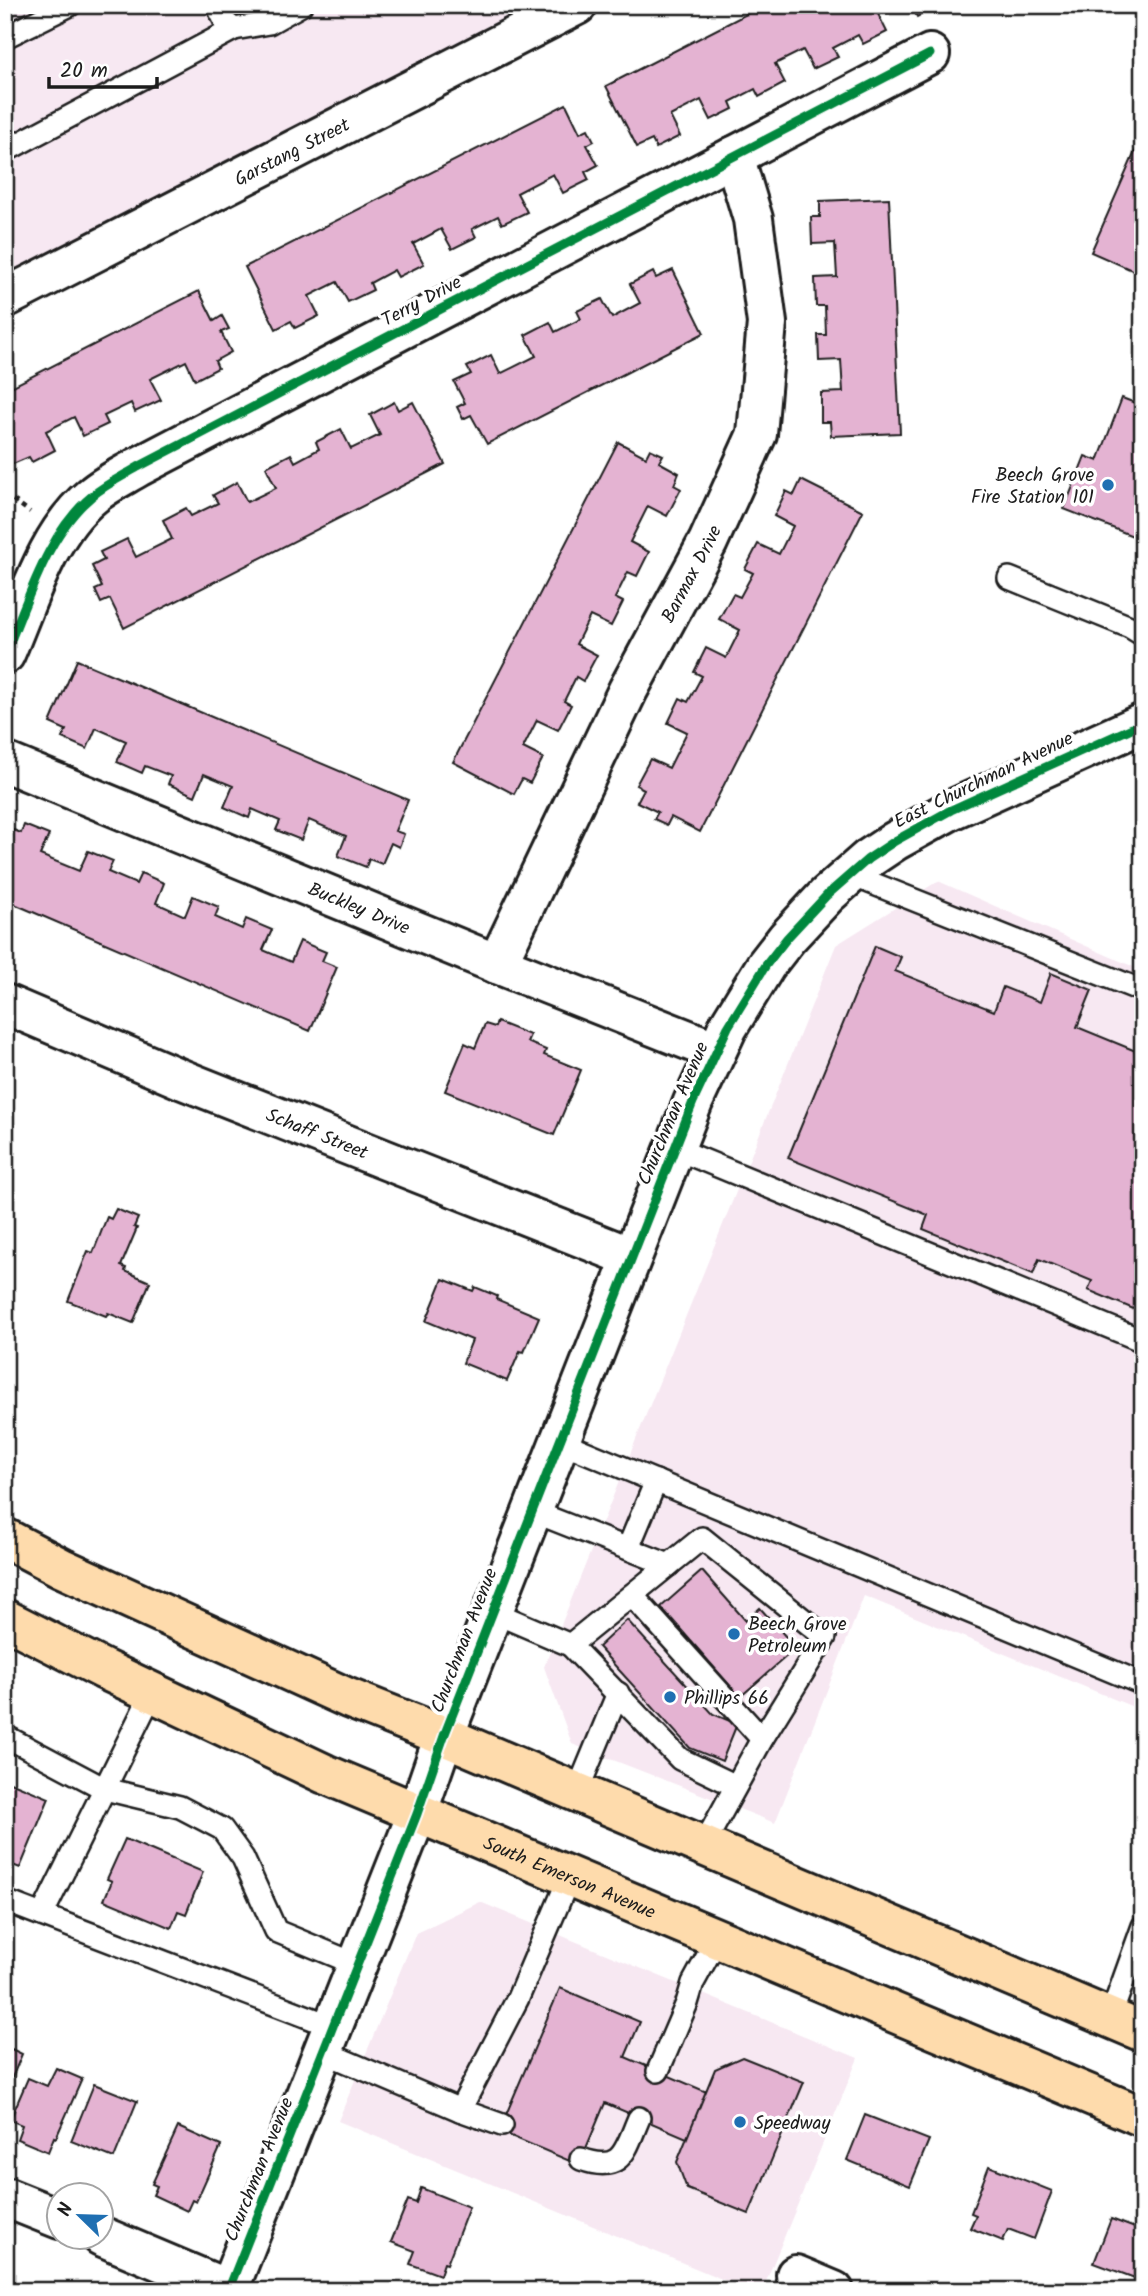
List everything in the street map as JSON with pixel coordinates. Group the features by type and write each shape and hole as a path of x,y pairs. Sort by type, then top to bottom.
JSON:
{"main road":[{"path":"5,1538 62,1568 348,1698 444,1736 1126,2025"},
{"name":"South Emerson Avenue","path":"5,1619 152,1693 325,1774 1143,2117"}],"street":[{"name":"Garstang Street","path":"5,298 577,5"},
{"name":"Terry Drive","path":"5,654 54,541 71,516 93,495 150,461 930,54"},
{"name":"Barmax Drive","path":"496,964 628,690 708,542 757,434 767,323 753,219 734,156"},
{"name":"East Churchman Avenue","path":"739,1006 787,938 849,874 895,841 951,810 1143,723"},
{"name":"Buckley Drive","path":"5,762 496,964 716,1051"},
{"name":"Schaff Street","path":"5,1004 181,1079 631,1257"},
{"name":"Churchman Avenue","path":"229,2290 329,2040 417,1814 444,1736 674,1148 716,1051 739,1006"},
{"path":"5,2197 46,2213"},
{"path":"116,2242 229,2290"},
{"path":"796,2275 834,2291"}],"lane":[{"path":"5,37 70,5"},
{"path":"217,5 226,23 234,29"},
{"path":"5,150 234,29 269,23 301,5"},
{"path":"1009,578 1130,627 1143,635"},
{"path":"849,874 1143,991"},
{"path":"674,1148 1143,1341"},
{"path":"559,1441 1143,1684"},
{"path":"628,1548 656,1481"},
{"path":"532,1511 669,1565"},
{"path":"570,1645 702,1538 825,1637 762,1739 703,1846"},
{"path":"632,1595 660,1642 715,1702 762,1739"},
{"path":"493,1612 570,1645 649,1715 676,1743 680,1759 736,1786"},
{"path":"577,1792 618,1686"},
{"path":"42,1915 152,1693"},
{"path":"5,1736 105,1789 180,1807 222,1829 243,1858 276,1931 358,1965"},
{"path":"460,2109 518,1998 569,1878"},
{"path":"5,1901 329,2040 460,2109 502,2125"},
{"path":"1126,2025 1143,1926"},
{"path":"658,2071 693,1983 717,1939"},
{"path":"581,2159 601,2166 623,2155 639,2118"}],"shaded area":[{"path":"5,5 537,5 5,278"},
{"path":"938,881 1143,971 1143,1711 864,1596 775,1823 572,1744 544,1667 836,945"},
{"path":"480,1902 858,2058 762,2291 751,2291 338,2121 416,1933"}],"building":[{"path":"764,5 890,5 877,12 887,32 863,44 858,35 833,48 838,57 813,69 803,50 775,64 785,83 759,97 755,89 730,102 733,109 711,120 701,100 670,116 680,136 656,148 652,140 637,147 606,86"},
{"path":"911,5 939,5 917,17"},
{"path":"566,104 580,133 588,129 594,141 587,145 598,165 585,172 589,180 563,193 553,174 517,193 527,212 502,224 498,216 472,229 476,237 452,249 441,229 413,244 424,264 398,277 394,270 370,283 373,290 348,302 337,282 309,296 319,316 295,328 291,321 276,329 245,267"},
{"path":"1141,138 1143,139 1143,275 1091,252"},
{"path":"889,198 900,433 831,436 830,422 821,422 821,393 843,392 841,360 819,361 818,335 826,335 825,306 816,306 815,278 837,277 835,243 812,244 811,217 820,217 820,201"},
{"path":"673,270 704,333 487,444 471,415 463,419 457,407 465,403 454,382 471,374 467,367 491,355 500,374 536,356 525,335 550,322 555,332 581,319 577,311 602,299 612,318 640,303 630,284 653,272 656,278"},
{"path":"199,291 214,321 222,316 229,329 221,332 231,352 215,361 218,368 195,380 186,361 150,379 161,400 135,412 131,403 104,416 108,424 83,436 74,417 46,431 55,450 32,462 29,457 13,464 5,450 5,390"},
{"name":"Beech Grove Fire Station 101","path":"1122,398 1143,406 1143,540 1064,509 1085,456 1098,461"},
{"path":"394,402 398,410 413,402 445,464 124,628 110,599 101,603 95,590 102,587 92,566 104,560 100,552 127,539 136,557 172,539 163,520 186,508 191,516 218,503 213,495 237,482 247,502 276,488 266,467 291,454 295,462 319,449 316,442 341,429 351,449 380,435 370,415"},
{"path":"618,442 646,457 650,449 663,455 659,462 679,473 674,485 681,489 667,516 648,506 630,542 649,552 637,576 628,572 615,598 623,602 611,626 590,616 576,644 597,655 583,681 576,677 564,701 571,705 558,730 537,720 523,748 543,758 530,783 522,779 514,794 453,762"},
{"path":"801,480 863,511 700,832 671,817 667,825 654,819 658,812 637,802 644,789 636,785 650,759 669,768 687,732 668,723 680,698 688,702 702,676 694,672 706,648 726,658 740,630 719,619 733,594 740,597 753,573 745,569 758,544 779,554 793,526 774,516 786,491 794,495"},
{"path":"77,660 408,800 395,831 404,834 399,847 391,843 382,864 369,859 366,867 338,856 346,836 309,820 301,840 276,830 280,821 252,809 249,818 224,807 233,786 204,774 195,796 168,784 171,776 145,766 142,773 117,762 126,741 96,728 87,749 62,738 66,730 50,723"},
{"path":"24,825 49,835 40,855 79,871 88,851 113,861 108,872 136,884 141,873 164,883 156,903 185,916 193,896 219,907 215,917 242,929 246,919 272,930 263,950 291,962 300,941 326,952 322,961 337,967 310,1031 5,900 5,829 6,827 21,833"},
{"path":"875,946 901,957 895,971 994,1011 1003,987 1040,1002 1051,973 1092,990 1077,1027 1143,1054 1143,1313 1088,1290 1092,1281 1039,1259 1033,1274 923,1229 928,1215 788,1158"},
{"path":"497,1022 530,1035 527,1042 546,1050 544,1055 581,1070 554,1135 445,1091 465,1043 475,1048 485,1024 495,1027"},
{"path":"116,1209 138,1218 134,1227 137,1228 121,1266 126,1268 125,1271 150,1282 133,1323 68,1301 88,1251 93,1253 107,1217 111,1219"},
{"path":"443,1279 473,1291 475,1287 539,1317 524,1352 520,1351 507,1381 463,1363 472,1340 426,1321"},
{"name":"Beech Grove Petroleum","path":"702,1571 746,1621 760,1608 796,1648 740,1697 661,1607"},
{"name":"Phillips 66","path":"627,1620 713,1714 737,1724 722,1761 690,1748 598,1647"},
{"path":"5,1780 49,1798 20,1868 5,1862"},
{"path":"125,1839 203,1872 186,1914 178,1911 171,1928 104,1900 112,1881 107,1879"},
{"name":"Speedway","path":"560,1988 640,2022 625,2057 709,2093 689,2139 605,2103 579,2165 499,2131"},
{"path":"5,2046 22,2054 6,2092 5,2092"},
{"name":"Speedway","path":"742,2057 804,2082 749,2214 687,2189 677,2162 715,2069"},
{"path":"56,2068 82,2079 48,2152 17,2139 22,2125 10,2120 28,2078 47,2086"},
{"path":"94,2084 137,2101 114,2158 71,2141"},
{"path":"865,2115 929,2140 910,2186 847,2160"},
{"path":"178,2127 221,2146 196,2202 192,2200 187,2211 153,2195 157,2186 152,2184"},
{"path":"989,2166 1052,2191 1034,2239 1008,2229 1003,2241 970,2228 976,2215 971,2213"},
{"path":"421,2188 469,2207 447,2264 444,2263 440,2275 410,2264 415,2251 391,2242 408,2200 416,2203"},
{"path":"1111,2219 1143,2231 1143,2281 1094,2263"}],"cycle path":[{"path":"5,654 51,548 76,511 109,484 930,54"},
{"path":"228,2291 417,1814 444,1736 693,1102 728,1027 766,965 787,938 827,895 868,859 951,810 1143,723"}],"place":[{"name":"Beech Grove Fire Station 101","path":"1108,485"},
{"name":"Beech Grove Petroleum","path":"734,1634"},
{"name":"Phillips 66","path":"670,1697"},
{"name":"Speedway","path":"740,2122"}]}
